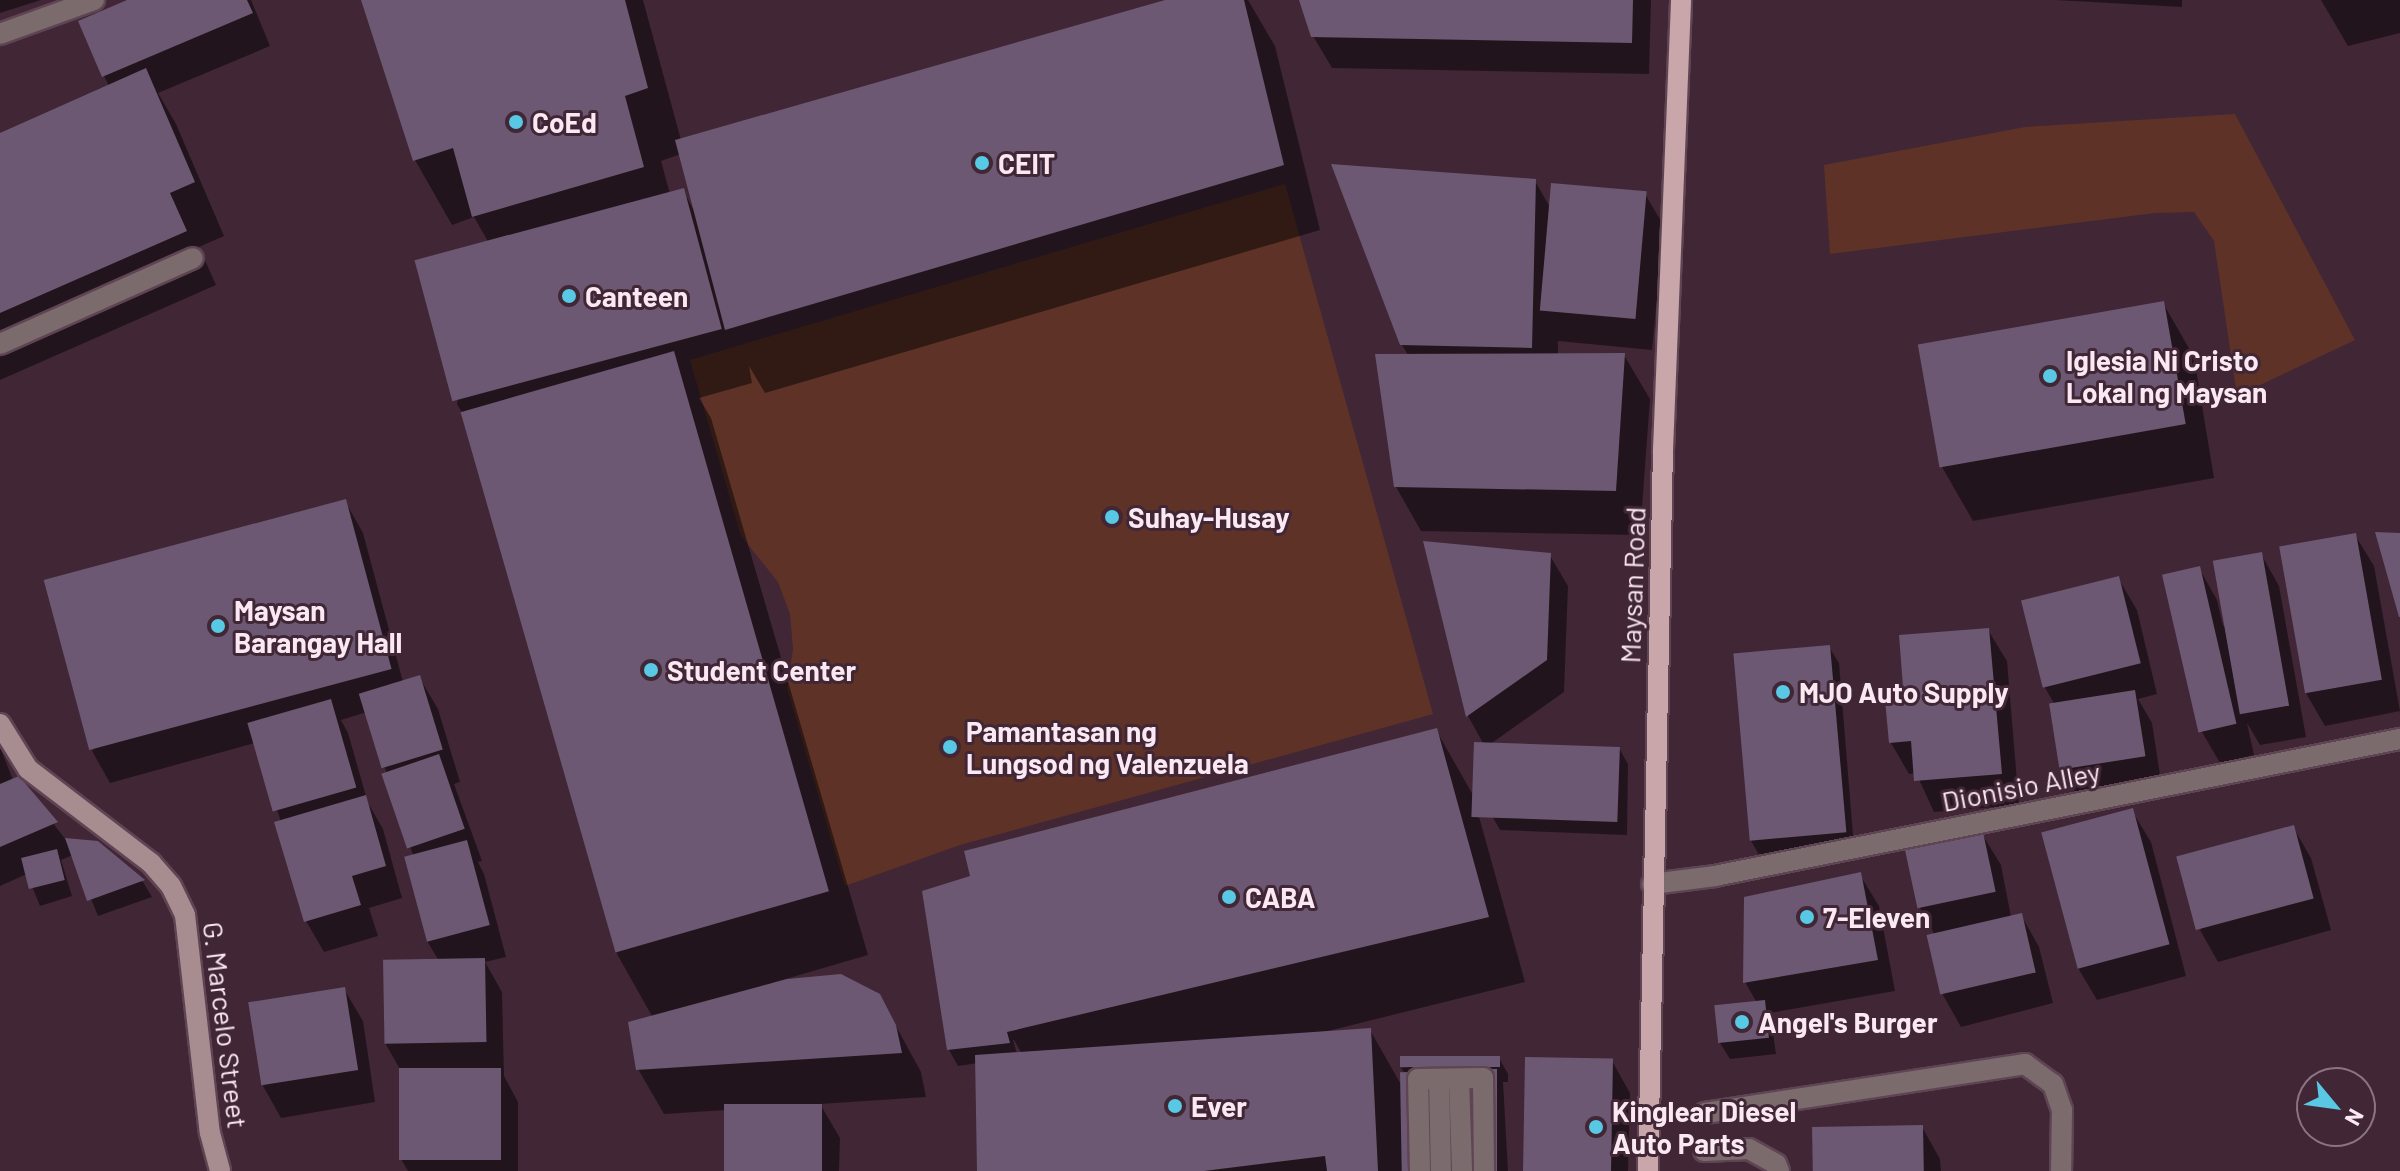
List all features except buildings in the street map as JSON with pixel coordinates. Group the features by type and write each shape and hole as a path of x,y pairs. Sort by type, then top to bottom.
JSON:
{"main road":[{"name":"Maysan Road","path":"1648,1171 1652,884 1670,243 1681,0"}],"street":[{"path":"0,34 94,0"},
{"path":"0,344 193,258"},
{"name":"G. Marcelo Street","path":"0,724 28,769 151,863 171,886 185,915 210,1133 220,1171"},
{"name":"Dionisio Alley","path":"1652,884 1715,876 2400,739"},
{"path":"1705,1113 2025,1064 2053,1084 2062,1110 2061,1171"},
{"path":"1420,1171 1418,1079 1483,1078 1484,1171"},
{"path":"1441,1171 1449,1079"},
{"path":"1449,1079 1462,1171"},
{"path":"1704,1151 1749,1149 1776,1164 1779,1171"}],"shaded area":[{"path":"2235,114 2355,340 2237,396 2214,241 2194,212 2155,213 1830,254 1824,165 2025,127"},
{"path":"1285,184 1433,714 960,845 845,886 787,688 793,649 790,614 778,582 741,536 690,360"}],"place":[{"name":"CoEd","path":"516,122"},
{"name":"CEIT","path":"982,163"},
{"name":"Canteen","path":"569,296"},
{"name":"Iglesia Ni Cristo Lokal ng Maysan","path":"2050,376"},
{"name":"Suhay-Husay","path":"1112,517"},
{"name":"Maysan Barangay Hall","path":"218,626"},
{"name":"Student Center","path":"651,670"},
{"name":"MJO Auto Supply","path":"1783,692"},
{"name":"Pamantasan ng Lungsod ng Valenzuela","path":"950,747"},
{"name":"CABA","path":"1229,897"},
{"name":"7-Eleven","path":"1807,917"},
{"name":"Angel's Burger","path":"1742,1022"},
{"name":"Ever","path":"1175,1106"},
{"name":"Kinglear Diesel Auto Parts","path":"1596,1127"}]}
